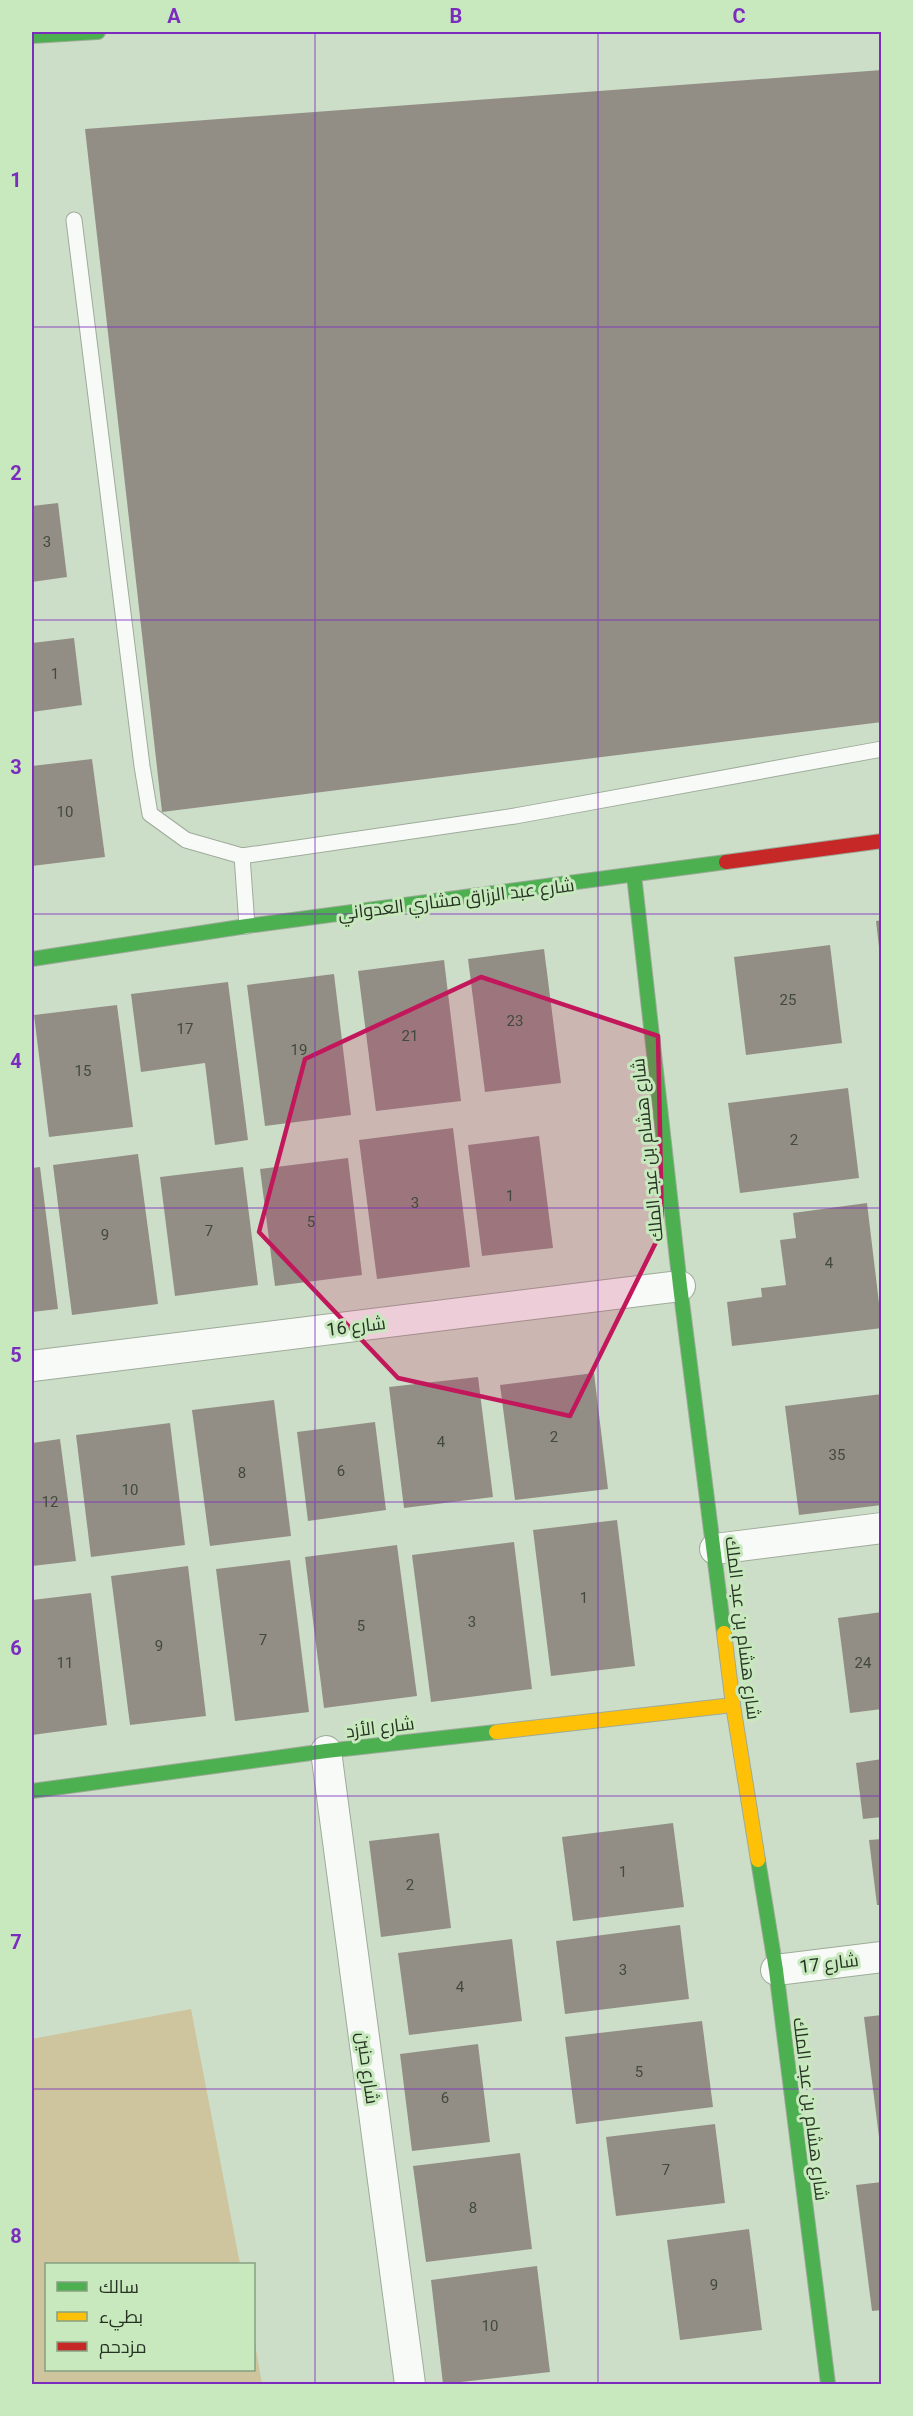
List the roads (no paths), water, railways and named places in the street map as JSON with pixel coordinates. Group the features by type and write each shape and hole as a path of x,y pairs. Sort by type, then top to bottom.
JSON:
{"street":[{"path":"32,36 98,32"},
{"name":"شارع عبد الرزاق مشاري العدواني","path":"32,959 247,926 882,841"},
{"name":"شارع هشام بن عبد الملك","path":"634,875 680,1286 733,1705 776,1970 828,2385"},
{"name":"شارع 16","path":"32,1366 680,1286"},
{"path":"715,1549 882,1528"},
{"name":"شارع الأزد","path":"32,1791 326,1751 733,1705"},
{"name":"شارع حنين","path":"326,1751 410,2385"},
{"name":"شارع 17","path":"776,1970 882,1957"}],"lane":[{"path":"74,220 142,766 150,814 186,840 242,856 515,816 882,749"},
{"path":"242,856 247,926"}]}
